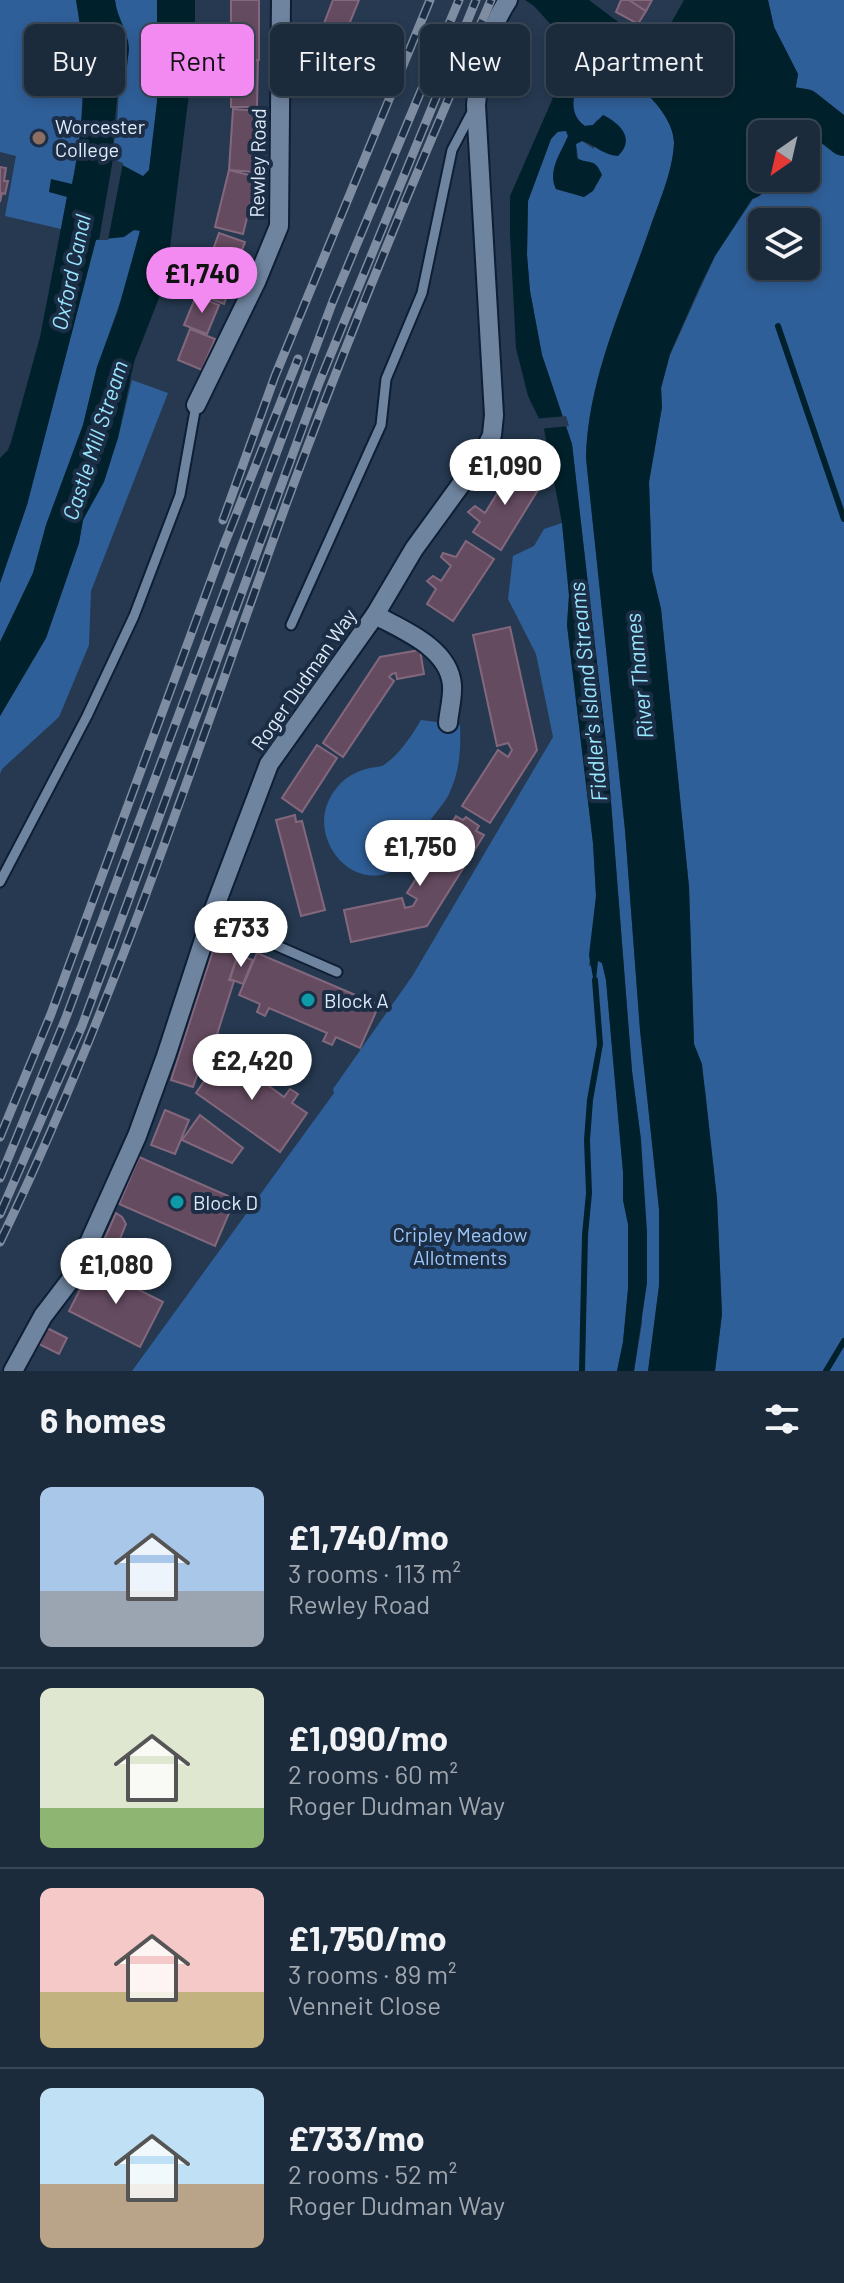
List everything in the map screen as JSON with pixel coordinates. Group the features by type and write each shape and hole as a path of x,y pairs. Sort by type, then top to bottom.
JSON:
{"street":[{"name":"Rewley Road","path":"196,405 256,282 279,226 281,0"},
{"name":"Roger Dudman Way","path":"13,1371 43,1316 75,1274 106,1209 166,1056 214,909 269,764 375,615 414,549 483,454 492,435 494,415 476,105 479,68 506,3"},
{"path":"375,615 414,635 440,657 452,683 448,723"}],"lane":[{"path":"291,625 381,425 386,379 422,293 452,150 476,105"},
{"path":"0,882 87,716 134,616 180,495 196,405"},
{"path":"214,909 259,938 337,972"}],"green space":[{"name":"Worcester College","path":"0,0 76,0 79,24 24,24 24,96 83,96 72,184 50,192 67,196 61,229 5,216 16,156 0,152"},
{"path":"115,0 157,0 157,24 141,24 141,96 157,96 149,170 143,177 111,159 119,96 125,96 128,63 125,24 121,24"},
{"path":"768,0 844,0 844,1371 715,1371 722,1314 717,1199 705,1089 694,1044 689,887 661,609 652,571 649,482 662,407 661,388 670,355 715,256 753,199 760,192 820,192 820,120 790,120 798,74 774,27"},
{"path":"574,96 649,96 666,117 674,143 666,185 601,369 593,398 586,458 625,830 640,1030 659,1210 659,1286 648,1371 634,1371 642,1323 641,1140 632,1071 607,751 572,444 542,355 527,255 528,201 551,139 561,129 568,136 556,162 553,176 556,189 584,197 576,144 582,141 594,149 598,119 593,125 585,126 578,120"},
{"path":"140,230 127,283 97,367 83,425 46,525 33,573 0,642 0,583 27,505 96,239"},
{"path":"132,380 168,393 91,591 89,645 59,717 0,774 0,716 46,638 79,543 83,520 118,438"},
{"name":"Cripley Meadow Allotments","path":"562,523 569,595 567,625 593,843 596,896 589,966 597,966 598,961 602,963 606,980 623,1200 628,1224 628,1289 617,1371 132,1371 334,1093 333,1089 413,975 553,737 536,654 508,599 513,556 534,546 544,529"},
{"path":"421,720 460,725 459,761 452,787 426,826 414,852 401,867 385,874 357,872 335,855 328,842 325,814 329,800 351,775 382,766 394,757"}],"water":[{"path":"76,0 115,0 122,24 80,24"},
{"path":"157,0 195,0 195,24 157,24"},
{"path":"525,0 589,0 621,24 550,24"},
{"name":"River Thames","path":"684,0 768,0 774,27 798,74 790,120 748,120 748,192 763,192 752,199 715,256 670,354 661,388 662,407 649,482 652,571 661,609 689,887 694,1044 702,1064 717,1199 722,1314 715,1371 648,1371 659,1286 659,1209 640,1030 625,830 586,458 593,398 601,369 671,164 672,130 649,96 733,96 733,24 670,24"},
{"path":"125,31 129,48 125,68"},
{"path":"83,96 117,96 111,159 143,176 149,170 157,96 189,96 166,280 134,362 118,438 104,482 83,520 79,543 46,638 0,716 0,642 33,573 46,525 83,425 97,367 118,310 140,231 134,230 124,237 96,240 27,505 0,583 0,458 11,442 40,337 67,197 49,192 51,179 72,184 80,139"},
{"name":"Fiddler's Island Streams","path":"554,96 574,96 575,112 585,126 593,125 603,115 624,132 626,144 618,156 582,141 576,144 577,158 594,164 602,175 593,191 584,197 556,189 554,169 568,136 566,131 557,132 551,139 528,201 527,255 542,355 572,444 607,751 647,1232 647,1283 634,1371 617,1371 628,1289 628,1224 623,1200 606,980 602,963 598,961 595,989 589,955 596,896 593,843 567,625 569,595 562,523 544,429 528,396 516,348 510,196"}],"pier":[{"path":"113,159 123,163 108,240 99,240"},
{"path":"566,416 569,426 539,429 534,419"}],"building":[{"path":"231,0 259,0 259,60 254,60 254,24 231,24"},
{"path":"333,0 359,0 349,24 324,24"},
{"path":"621,0 629,0 646,11 638,24 616,12"},
{"path":"629,0 652,0 646,11"},
{"path":"254,60 258,60 257,107 231,107 231,96 254,96"},
{"path":"233,109 259,111 255,172 229,170"},
{"path":"0,167 6,168 4,181 8,181 0,202"},
{"path":"229,170 257,177 243,234 215,227"},
{"path":"219,233 245,242 234,270 209,261"},
{"path":"210,263 235,273 224,304 198,294"},
{"path":"196,296 219,305 207,334 184,325"},
{"path":"190,329 215,339 202,370 178,360"},
{"path":"513,468 541,485 501,550 473,532 480,522 468,512 475,506 485,513 501,487 489,476 496,471 507,478"},
{"path":"466,541 494,559 453,621 427,604 436,589 427,581 433,576 441,581 451,566 441,557 443,553 456,557"},
{"path":"510,627 537,750 490,823 462,806 498,750 508,757 512,750 508,743 497,746 473,635"},
{"path":"420,650 424,674 397,679 396,673 389,677 394,681 343,757 323,743 380,657"},
{"path":"317,745 337,758 302,812 282,798"},
{"path":"295,815 296,822 302,821 325,910 301,916 276,820"},
{"path":"456,816 463,820 466,817 479,826 476,831 484,835 427,926 351,942 344,910 402,898 405,908 413,906 417,899 407,893"},
{"path":"218,935 245,943 229,980 234,981 206,1069 200,1067 193,1087 171,1080"},
{"name":"Block A","path":"257,953 379,1005 360,1048 336,1037 332,1045 323,1041 327,1033 269,1008 265,1016 257,1012 260,1004 239,995"},
{"path":"238,955 253,960 243,984 230,979"},
{"path":"223,1054 239,1065 245,1057 254,1063 248,1071 271,1084 269,1086 284,1097 290,1089 298,1094 292,1103 307,1113 280,1152 196,1093"},
{"path":"165,1110 189,1120 175,1154 151,1145"},
{"path":"200,1115 243,1148 232,1163 182,1140"},
{"name":"Block D","path":"139,1157 235,1199 215,1246 119,1204"},
{"path":"116,1213 126,1224 113,1256 103,1261 96,1258"},
{"path":"92,1266 163,1302 140,1347 69,1311"},
{"path":"47,1328 67,1338 59,1354 39,1344"}],"waterway":[{"path":"744,97 805,107 844,138"},
{"path":"778,326 844,519"},
{"path":"582,1371 589,1193 587,1140 600,1044 595,980"},
{"path":"826,1371 844,1341"}],"railway":[{"path":"223,520 275,376 430,0"},
{"path":"0,1178 65,1020 333,301 459,0"},
{"path":"0,1214 82,1026 319,383 476,0"},
{"path":"0,1242 80,1063 116,972 333,381 491,0"},
{"path":"0,1137 51,1014 224,545 298,359"}],"place":[{"name":"Worcester College","path":"39,138"},
{"name":"Block A","path":"308,1000"},
{"name":"Block D","path":"177,1202"}],"water label":[{"name":"Oxford Canal","path":"70,272"},
{"name":"Castle Mill Stream","path":"94,440"}]}
